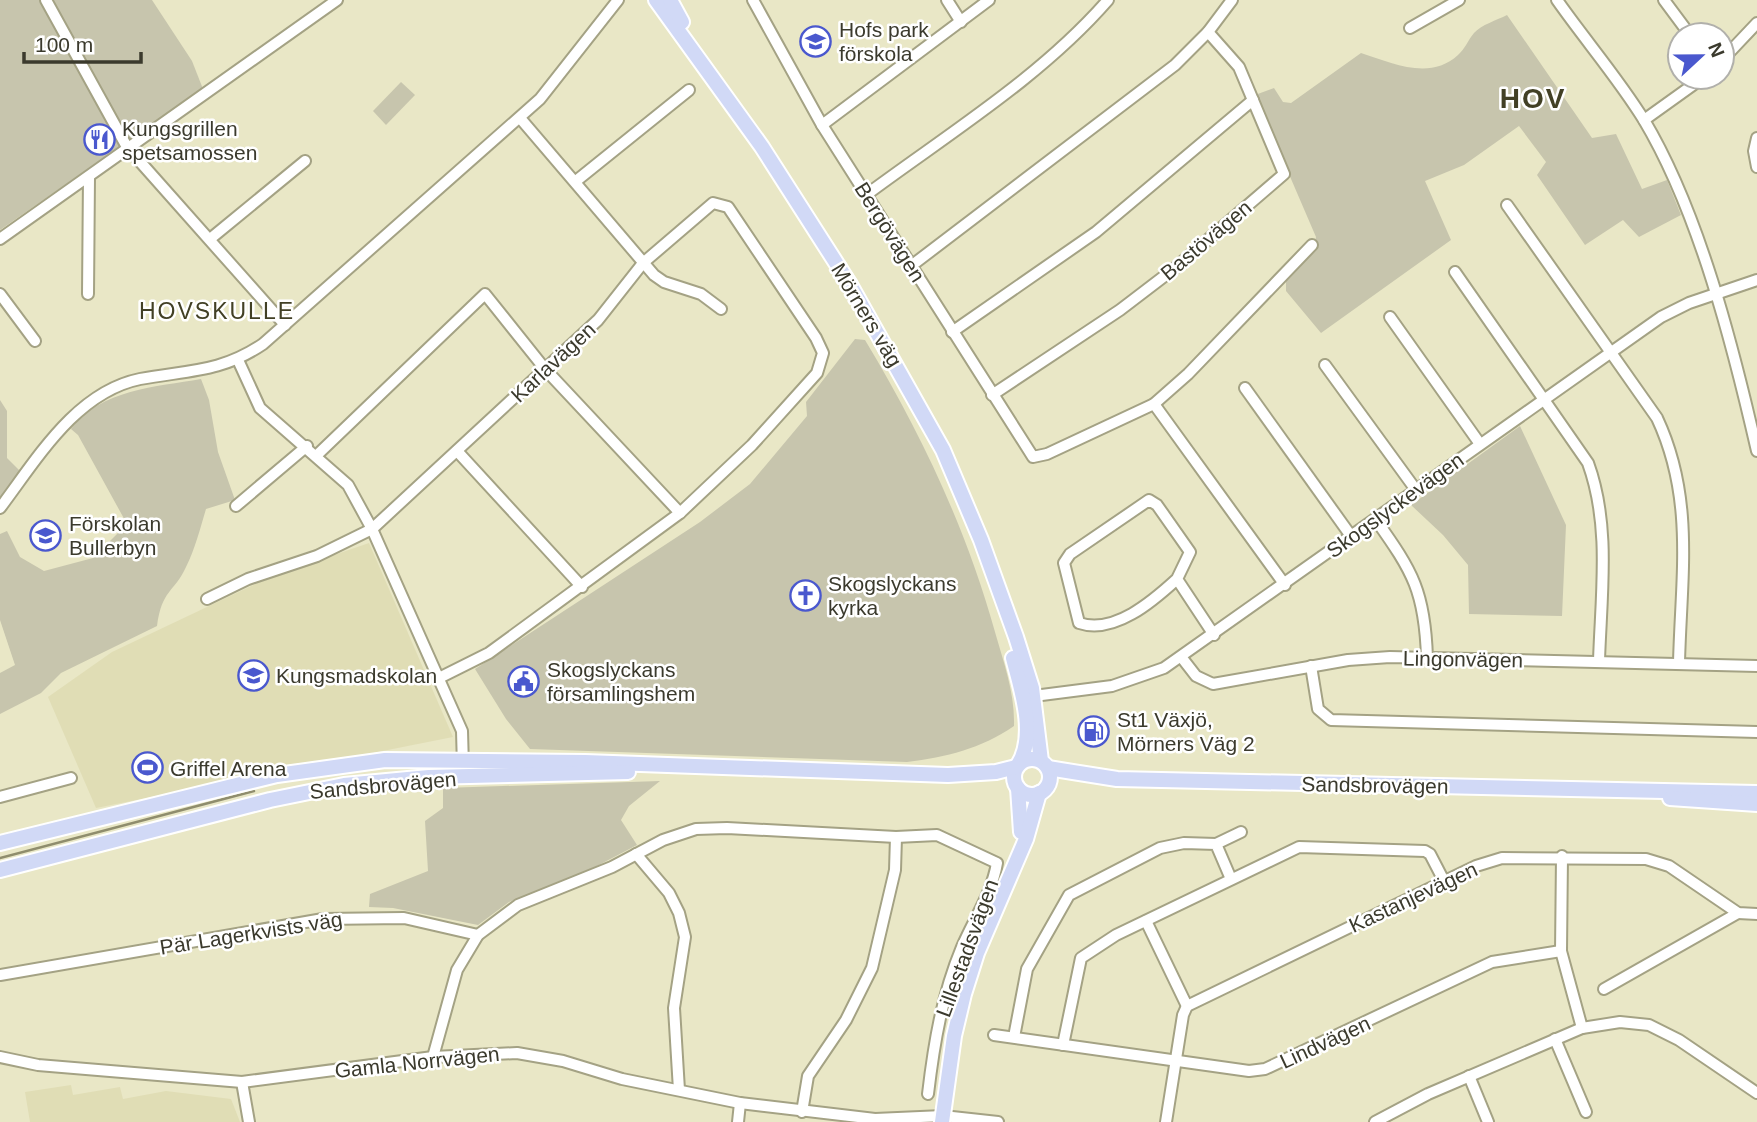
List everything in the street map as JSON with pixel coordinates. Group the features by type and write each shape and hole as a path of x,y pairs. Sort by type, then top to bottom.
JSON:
{"main road":[{"name":"Mörners väg","path":"656,0 709,69"},
{"name":"Mörners väg","path":"670,0 709,69 849,282 943,450 994,578 1028,696 1044,765"},
{"name":"Mörners väg","path":"1017,766 1025,748 1028,696"},
{"path":"1030,759 1044,765 1050,777 1043,790 1030,794 1017,787 1014,776 1017,766 1030,759"},
{"name":"Sandsbrovägen","path":"0,843 307,769 385,761 463,760 948,775 996,772 1017,766"},
{"name":"Sandsbrovägen","path":"1044,765 1067,774 1117,779 1757,793"},
{"name":"Sandsbrovägen","path":"0,870 309,790 429,777 734,769"},
{"name":"Sandsbrovägen","path":"948,775 1017,787"},
{"name":"Sandsbrovägen","path":"1043,790 1069,782 1117,779"},
{"name":"Lillestadsvägen","path":"1017,787 1022,811 1018,859"},
{"name":"Lillestadsvägen","path":"943,1119 954,1036 977,953 1018,859 1043,790"},
{"name":"Sandsbrovägen","path":"1634,792 1681,800 1757,804"}],"street":[{"path":"46,0 127,147 285,325"},
{"path":"0,239 337,0"},
{"path":"0,508 87,402 114,387 139,379 201,372 238,360 285,325 520,118 559,78 618,0"},
{"path":"601,25 629,0"},
{"name":"Bergövägen","path":"753,0 822,125 1026,449 1035,457 1154,404"},
{"path":"947,0 961,22"},
{"path":"822,125 989,0"},
{"path":"866,195 1035,69 1082,28 1108,0"},
{"path":"911,266 1146,89 1208,32 1231,0"},
{"path":"1410,28 1441,5 1459,0"},
{"path":"1557,0 1644,120 1681,194 1714,295 1757,451"},
{"path":"1664,0 1680,21"},
{"path":"1736,45 1757,23"},
{"name":"Bastövägen","path":"992,395 1120,310 1175,268 1284,174 1239,67 1208,32"},
{"path":"576,181 689,90"},
{"path":"1644,120 1684,91"},
{"path":"952,332 1096,232 1253,100"},
{"path":"520,118 643,263 664,282 701,294 720,309"},
{"path":"1757,138 1754,150 1757,167"},
{"path":"210,239 305,161"},
{"path":"88,294 89,177"},
{"name":"Karlavägen","path":"207,599 247,579 317,555 372,529 598,320 643,263 713,203 728,207 816,338 823,353 823,362 817,373 752,445 680,513"},
{"path":"1507,205 1657,418 1677,470 1683,516 1679,663"},
{"path":"1285,585 1154,404 1207,355 1312,245"},
{"path":"1455,272 1588,463 1599,498 1603,534 1599,661"},
{"name":"Skogslyckevägen","path":"1028,696 1124,683 1182,658 1661,317 1757,279"},
{"path":"0,294 35,341"},
{"path":"317,455 485,294 545,369 680,513 489,653 439,678"},
{"path":"1390,317 1480,444"},
{"path":"238,360 260,408 307,446 348,485 372,529 462,731 463,777"},
{"path":"1325,365 1416,490"},
{"path":"1245,388 1351,536"},
{"path":"236,506 307,446"},
{"path":"457,452 582,587"},
{"path":"1149,500 1157,505 1190,552 1177,579 1144,606 1114,622 1088,626 1079,623 1064,563 1070,554 1149,500"},
{"path":"1376,520 1407,564 1419,588 1426,621 1427,658"},
{"path":"1177,579 1214,635"},
{"name":"Lingonvägen","path":"1182,658 1196,676 1213,684 1348,660 1427,658 1757,666"},
{"path":"1311,666 1318,709 1331,720 1757,732"},
{"path":"0,797 71,778"},
{"path":"433,1057 457,970 478,935 518,905 636,855 663,840 706,829 896,837 895,870 872,968 846,1020 808,1076 802,1112"},
{"path":"1014,1037 1027,969 1069,895 1160,848 1184,843 1216,844 1241,832"},
{"name":"Lillestadsvägen","path":"896,837 937,835 997,863 982,909 963,946 944,998 936,1033 928,1094"},
{"path":"1216,844 1231,879"},
{"path":"1063,1045 1081,958 1115,935 1299,847 1424,851 1430,854 1444,881"},
{"path":"636,855 669,893 679,913 685,937 674,1008 679,1090"},
{"path":"1562,856 1562,951 1582,1028"},
{"name":"Kastanjevägen","path":"1187,1006 1444,881 1502,858 1562,856 1646,859 1670,866 1738,913"},
{"path":"1604,989 1738,913 1757,914"},
{"name":"Pär Lagerkvists väg","path":"0,975 323,919 404,918 478,935"},
{"path":"1146,921 1187,1006 1166,1122"},
{"name":"Lindvägen","path":"994,1035 1249,1071 1277,1066 1492,962 1562,951"},
{"path":"1375,1122 1469,1076 1555,1039 1582,1028 1620,1022 1649,1025 1679,1040 1757,1093"},
{"name":"Lillestadsvägen","path":"936,1033 954,1036"},
{"path":"1555,1039 1586,1112"},
{"name":"Gamla Norrvägen","path":"0,1057 38,1065 242,1082 433,1057 517,1053 563,1061 622,1079 740,1103 802,1112 875,1119 998,1122"},
{"path":"1469,1076 1489,1122"},
{"path":"242,1082 249,1122"},
{"path":"738,1122 740,1103"}],"shaded area":[{"path":"0,0 152,0 192,61 203,89 0,230"},
{"path":"1507,15 1592,138 1616,134 1642,189 1667,180 1681,215 1639,237 1623,220 1585,245 1537,175 1546,162 1519,126 1464,165 1425,181 1451,240 1321,333 1286,291 1286,278 1313,250 1316,237 1255,95 1274,88 1283,102 1291,103 1361,53 1411,68 1435,67 1458,55 1477,30"},
{"path":"401,82 415,95 386,125 373,111"},
{"path":"855,339 865,340 905,410 956,518 983,593 1005,667 1013,702 1014,726 989,741 963,751 907,762 530,749 506,719 475,669 700,522 750,484 807,416 806,402"},
{"path":"201,379 209,400 218,452 235,500 206,509 189,560 165,598 157,626 61,673 41,693 0,714 0,673 15,665 0,620 0,534 7,531 20,557 44,571 93,558 127,524 78,435 71,429 83,416 113,398 148,388"},
{"path":"0,400 7,411 7,458 25,476 0,508"},
{"path":"1520,426 1566,525 1562,616 1469,614 1468,565 1443,535 1411,505"},
{"name":"Kungsmadskolan","path":"369,543 453,737 96,808 48,697 112,652 270,577"},
{"path":"660,781 629,806 621,820 637,845 595,867 509,902 478,925 393,908 369,907 370,894 428,871 425,821 443,808 443,788"},
{"path":"71,1085 73,1095 120,1087 123,1099 166,1091 231,1099 240,1122 30,1122 25,1092"}],"waterway":[{"path":"0,858 254,791"}],"place":[{"name":"Hofs park förskola","path":"816,41"},
{"name":"Kungsgrillen spetsamossen","path":"99,140"},
{"name":"Förskolan Bullerbyn","path":"46,535"},
{"name":"Skogslyckans kyrka","path":"805,595"},
{"name":"Kungsmadskolan","path":"253,675"},
{"name":"Skogslyckans församlingshem","path":"524,681"},
{"name":"St1 Växjö, Mörners Väg 2","path":"1094,731"},
{"name":"Griffel Arena","path":"147,768"}],"district":[{"name":"HOV","path":"1533,98"},
{"name":"HOVSKULLE","path":"217,311"}]}
